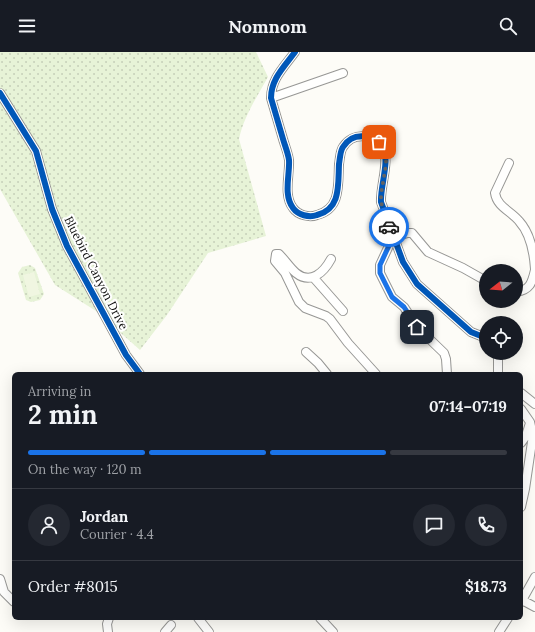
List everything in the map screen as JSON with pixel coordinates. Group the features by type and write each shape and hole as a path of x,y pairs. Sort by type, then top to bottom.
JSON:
{"street":[{"path":"295,52 276,77 271,89 270,98 288,158 289,198 292,207 299,213 307,216 325,213 333,206 337,197 342,147 350,140 360,136 370,137 379,142 386,153 386,165 381,202 403,262 417,284 471,332 479,335"},
{"path":"270,98 343,73"},
{"name":"Bluebird Canyon Drive","path":"0,94 36,151 52,209 67,246 126,355 139,372"},
{"path":"509,164 495,193 498,203 519,220 534,257 535,269 533,279 529,286 523,291"},
{"path":"393,237 412,233 428,252 479,277"},
{"path":"393,237 380,265 380,273 392,297 404,307 417,327 444,353 447,372"},
{"path":"331,259 326,269 313,277 305,277 296,273 279,254 276,254 275,261 285,273 299,302 305,308 330,319 348,343 374,372"},
{"path":"313,277 343,310"},
{"path":"306,352 325,372"},
{"path":"498,360 498,372"},
{"path":"523,395 535,404"},
{"path":"523,412 530,422 534,435 523,498"},
{"path":"523,440 526,436 530,422"},
{"path":"523,599 535,577"},
{"path":"0,579 2,592 12,600"},
{"path":"523,601 535,607"},
{"path":"108,620 107,624 108,632"},
{"path":"200,620 209,632"},
{"path":"322,620 333,632"},
{"path":"500,632 507,620"},
{"path":"165,632 171,625"}],"green space":[{"path":"0,52 256,52 268,77 247,115 239,139 266,236 208,253 167,315 140,350 96,311 55,285 0,189"},
{"path":"30,265 35,268 44,294 40,300 31,302 26,300 18,273 22,267"},
{"path":"34,272 40,294 29,297 23,275"}],"cycle path":[{"path":"295,52 276,79 273,85 271,98 289,157 288,197 293,208 301,214 307,216 325,212 334,202 337,195 339,164 343,147 352,138 364,136 375,140 383,149 386,160 381,202 403,262 417,284 471,332 479,335"},
{"path":"0,93 36,151 52,209 67,246 126,355 139,372"}],"way so far":[{"path":"379,142 386,153 386,165 382,184 381,202 389,227"}],"route":[{"path":"389,227 393,237 380,265 380,273 392,297 404,307 417,327"}]}
